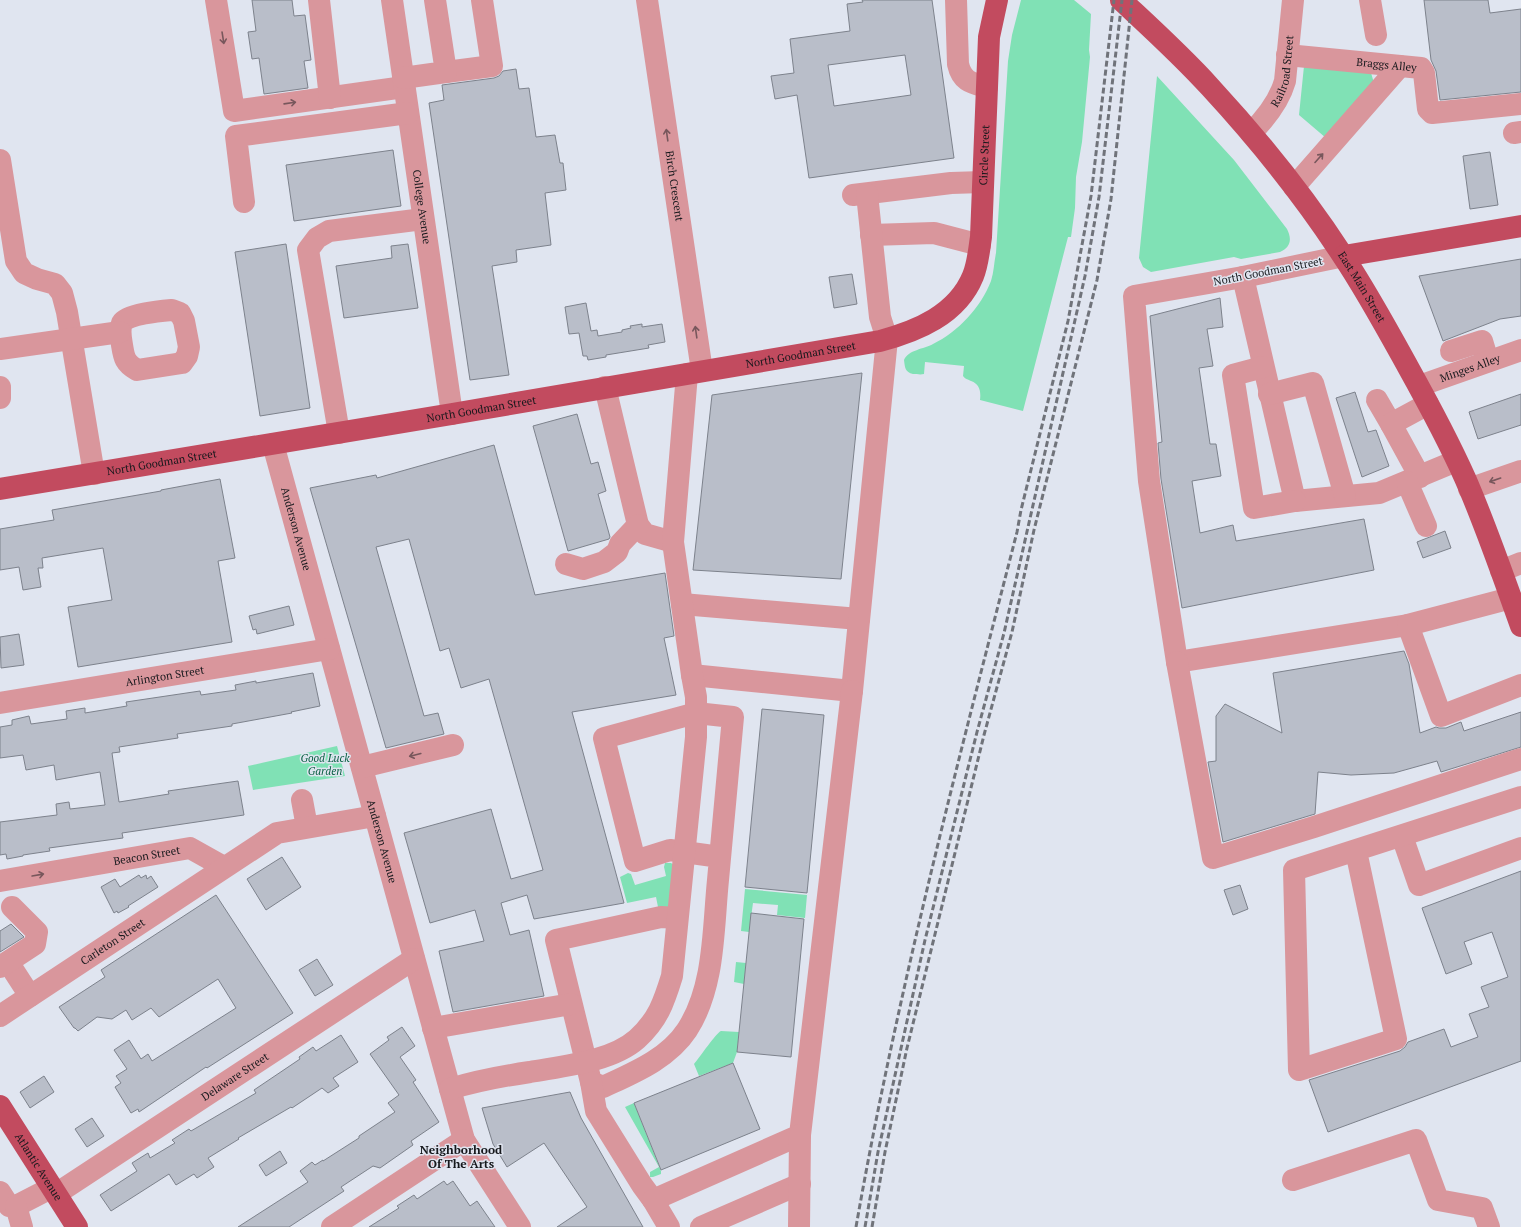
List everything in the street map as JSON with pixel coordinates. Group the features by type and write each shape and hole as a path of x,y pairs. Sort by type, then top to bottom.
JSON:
{"main road":[{"name":"Circle Street","path":"954,304 972,277 980,244 989,37 997,0"},
{"name":"East Main Street","path":"1121,0 1169,45 1210,87 1251,133 1294,187 1344,256 1380,316 1424,395 1456,461 1469,489 1501,570 1521,626"},
{"name":"North Goodman Street","path":"1344,256 1521,226"},
{"name":"North Goodman Street","path":"0,489 452,414 887,339 917,329 931,322 954,304"},
{"name":"Atlantic Avenue","path":"0,1106 78,1227"}],"street":[{"path":"216,0 234,111 330,98 404,83 446,72 492,66 482,0"},
{"path":"319,0 330,98"},
{"name":"College Avenue","path":"392,0 452,414"},
{"path":"435,0 446,72"},
{"name":"Birch Crescent","path":"588,1072 597,1060 636,1040 653,1022 665,1001 672,976 696,737 696,698 673,542 695,372 647,0"},
{"path":"956,0 959,70 968,82 987,87"},
{"name":"Railroad Street","path":"1251,133 1269,113 1282,92 1286,81 1287,55 1293,0"},
{"path":"1370,0 1376,35"},
{"name":"Braggs Alley","path":"1287,55 1421,68 1424,73 1428,109 1432,114 1521,104"},
{"path":"1294,187 1400,66"},
{"path":"244,202 236,136 408,113"},
{"path":"0,160 5,231 16,261 24,273 55,284 62,293 72,339 94,474"},
{"path":"800,1227 800,1135 852,691 887,339 880,317 871,235 860,195 951,183 983,182"},
{"path":"339,433 308,250 317,238 329,231 424,218"},
{"path":"871,235 934,233 980,244"},
{"name":"North Goodman Street","path":"1178,662 1149,481 1134,296 1243,277 1344,256"},
{"path":"1243,277 1295,501"},
{"path":"0,349 120,332"},
{"path":"1451,351 1482,341 1488,361"},
{"name":"Minges Alley","path":"1391,424 1424,395 1488,361 1521,350"},
{"path":"1263,367 1232,375 1254,508 1295,501 1379,493 1456,461"},
{"path":"1269,394 1313,383 1346,496"},
{"path":"605,387 638,525 645,534 673,542"},
{"path":"0,388 0,398"},
{"path":"1377,400 1391,424 1413,479 1426,526"},
{"name":"Anderson Avenue","path":"273,444 464,1140 520,1227"},
{"path":"1469,489 1521,471"},
{"path":"566,564 583,569 604,562 617,552 620,544 638,525"},
{"path":"1501,570 1521,563"},
{"path":"1511,598 1408,625 1178,662 1213,858 1314,827 1521,759"},
{"path":"682,604 859,619"},
{"path":"1408,625 1441,716 1521,685"},
{"name":"Arlington Street","path":"0,704 329,649"},
{"path":"692,675 852,691"},
{"path":"588,1072 602,1087 658,1059 675,1045 686,1031 698,1011 709,970 720,857 733,717 696,714 604,738 636,861 670,850 720,857"},
{"path":"362,767 452,746"},
{"path":"1356,851 1396,1039 1299,1070 1294,870 1521,796"},
{"path":"302,800 307,828"},
{"path":"224,867 278,833 375,816"},
{"path":"1402,836 1419,885 1521,848"},
{"name":"Beacon Street","path":"0,881 190,848 224,867"},
{"name":"Carleton Street","path":"0,1016 224,867"},
{"path":"12,908 37,932 35,944 4,965 30,996"},
{"path":"669,1227 596,1111 556,940 662,917 677,918"},
{"name":"Delaware Street","path":"16,1206 54,1191 414,959"},
{"path":"433,1028 571,1004"},
{"path":"617,1051 628,1075"},
{"path":"450,1089 479,1081 588,1072"},
{"path":"653,1200 800,1135"},
{"path":"332,1227 464,1140"},
{"path":"1293,1180 1416,1140 1438,1200 1482,1208 1489,1227"},
{"path":"701,1227 800,1184"},
{"path":"0,1192 9,1206 16,1206 22,1227"}],"green space":[{"path":"1021,0 1074,0 1091,14 1090,57 1082,142 1076,177 1075,208 1071,237 1068,237 1023,411 980,400 980,391 978,386 963,376 964,366 925,362 924,374 913,374 908,372 906,369 904,360 909,354 942,339 960,326 975,309 987,291 991,281 996,253 1008,61 1012,35"},
{"path":"1304,66 1369,66 1374,83 1326,138 1299,115"},
{"path":"1157,76 1234,160 1287,229 1290,236 1290,242 1284,250 1241,259 1234,257 1151,272 1143,267 1139,258"},
{"name":"Good Luck Garden","path":"337,746 345,776 253,790 248,766"},
{"path":"665,863 671,863 674,865 669,907 658,907 656,897 627,903 620,877 628,873 631,874 635,885 666,876 664,867"},
{"path":"745,889 807,895 805,918 777,915 778,905 753,903 749,932 741,931"},
{"path":"736,962 746,963 744,984 734,982"},
{"path":"721,1031 739,1032 737,1052 733,1063 699,1076 694,1064 712,1040"},
{"path":"634,1103 661,1171 661,1174 653,1177 650,1177 650,1172 659,1167 625,1107"}],"building":[{"path":"252,0 292,0 294,16 305,15 311,60 304,61 308,88 264,94 259,58 252,59 248,32 256,31"},
{"path":"862,0 932,0 954,158 809,178 797,95 775,99 771,76 794,73 790,39 850,31 847,4 863,2","holes":["905,55 911,95 834,106 828,65"]},
{"path":"1424,0 1488,0 1490,13 1521,9 1521,92 1440,100 1436,71 1431,60"},
{"path":"516,69 519,89 529,88 536,137 555,135 560,163 563,163 566,190 545,193 551,245 516,250 517,262 492,266 509,375 470,380 429,103 444,100 442,85 494,78 499,76 503,71"},
{"path":"393,150 401,206 294,221 286,165"},
{"path":"1490,152 1498,205 1470,209 1463,156"},
{"path":"286,244 310,408 260,416 235,252"},
{"path":"408,244 418,308 344,318 336,266 392,258 391,246"},
{"path":"1521,259 1521,316 1500,319 1443,341 1419,276"},
{"path":"852,274 857,304 834,308 829,277"},
{"path":"1220,298 1223,327 1207,329 1213,366 1199,368 1210,444 1216,444 1221,476 1192,481 1200,533 1233,525 1236,541 1364,519 1374,570 1182,608 1161,479 1158,443 1162,442 1150,316"},
{"path":"586,303 591,331 597,330 598,336 622,332 622,330 631,328 630,326 642,324 642,327 662,324 665,342 648,345 649,348 606,355 606,357 588,360 587,356 583,356 579,333 569,334 565,307"},
{"path":"862,373 841,579 693,570 712,395"},
{"path":"1355,392 1368,432 1376,430 1389,466 1362,477 1336,398"},
{"path":"1521,394 1521,425 1478,439 1469,412"},
{"path":"577,414 591,464 598,462 606,491 598,494 610,537 609,539 568,551 533,426"},
{"path":"494,445 535,595 665,573 674,636 664,638 676,695 572,712 624,903 534,919 527,895 501,903 510,935 529,930 544,996 453,1012 439,951 484,941 475,910 430,923 404,833 491,809 511,879 543,870 489,679 461,688 449,648 440,651 409,539 376,547 424,716 438,713 444,734 386,748 310,488 376,475 377,478"},
{"path":"220,479 235,558 218,561 232,642 78,667 68,607 112,600 103,548 42,558 43,568 38,568 41,587 23,590 19,567 0,570 0,529 54,520 52,510"},
{"path":"1445,531 1451,548 1423,558 1417,542"},
{"path":"289,606 294,625 257,634 256,629 253,630 249,616"},
{"path":"19,634 24,665 1,668 0,637"},
{"path":"1404,651 1409,664 1420,733 1436,727 1446,728 1461,722 1464,731 1521,712 1521,747 1441,772 1437,761 1394,773 1351,775 1318,772 1315,814 1223,842 1208,762 1216,761 1216,716 1225,704 1282,733 1273,673"},
{"path":"313,673 320,706 291,712 292,713 232,724 232,726 177,734 178,738 119,747 120,752 112,753 119,802 169,794 168,791 238,781 244,815 122,833 123,838 49,848 50,851 7,859 6,854 0,855 0,822 57,815 56,804 69,802 70,809 105,805 100,772 56,780 54,765 26,770 23,755 0,758 0,727 12,725 12,720 29,716 31,724 67,719 66,711 85,708 85,713 127,706 126,702 200,691 201,695 236,690 235,685 256,681 256,683"},
{"path":"762,709 824,715 807,893 745,887"},
{"path":"282,857 301,887 266,910 247,879"},
{"path":"1521,871 1521,1061 1328,1132 1309,1080 1400,1051 1408,1042 1444,1029 1451,1047 1478,1037 1469,1014 1489,1007 1481,987 1508,977 1492,932 1464,942 1472,964 1446,974 1422,908"},
{"path":"139,875 141,878 146,875 147,879 151,876 158,887 128,906 129,907 118,913 117,911 114,913 101,887 115,879 120,887"},
{"path":"1240,885 1248,909 1233,915 1224,890"},
{"path":"216,895 293,1013 207,1068 206,1067 139,1112 138,1109 131,1113 115,1087 121,1083 116,1076 127,1069 114,1050 129,1040 141,1059 148,1054 152,1061 236,1008 218,979 159,1017 151,1008 132,1020 126,1010 112,1019 97,1017 78,1031 74,1028 59,1007 105,977 101,970"},
{"path":"751,913 804,919 791,1057 737,1052"},
{"path":"11,924 24,937 0,952 0,931"},
{"path":"317,959 333,985 315,996 299,970"},
{"path":"402,1027 415,1046 400,1057 416,1080 413,1082 439,1122 411,1141 413,1145 380,1168 373,1166 341,1187 344,1191 289,1227 238,1227 308,1182 300,1171 312,1162 315,1165 323,1161 359,1138 359,1136 395,1112 388,1103 399,1095 370,1054 389,1040 387,1037"},
{"path":"341,1035 358,1062 333,1078 339,1086 328,1093 322,1088 292,1108 291,1107 238,1138 239,1139 208,1158 214,1167 197,1178 194,1174 176,1185 169,1174 111,1211 100,1195 137,1171 132,1163 148,1153 150,1158 175,1143 172,1140 189,1129 191,1131 256,1093 254,1090 300,1059 299,1057 313,1047 316,1051"},
{"path":"733,1063 760,1129 661,1170 634,1103"},
{"path":"44,1076 54,1092 30,1108 20,1092"},
{"path":"570,1092 581,1118 643,1227 557,1227 587,1207 544,1143 507,1167 493,1144 482,1108"},
{"path":"92,1118 104,1136 87,1147 75,1129"},
{"path":"280,1151 287,1163 266,1176 259,1165"},
{"path":"444,1181 447,1185 453,1181 470,1206 477,1201 495,1227 369,1227 399,1208 397,1206 414,1195 417,1199"}],"railway":[{"path":"856,1227 872,1139 909,965 1068,321 1091,196 1114,0"},
{"path":"865,1227 878,1152 925,940 977,732 1004,633 1085,276 1099,197 1122,0"},
{"path":"872,1227 885,1152 907,1048 984,735 1012,632 1034,530 1097,280 1111,199 1132,0"}],"district":[{"name":"Neighborhood Of The Arts","path":"461,1157"}]}
